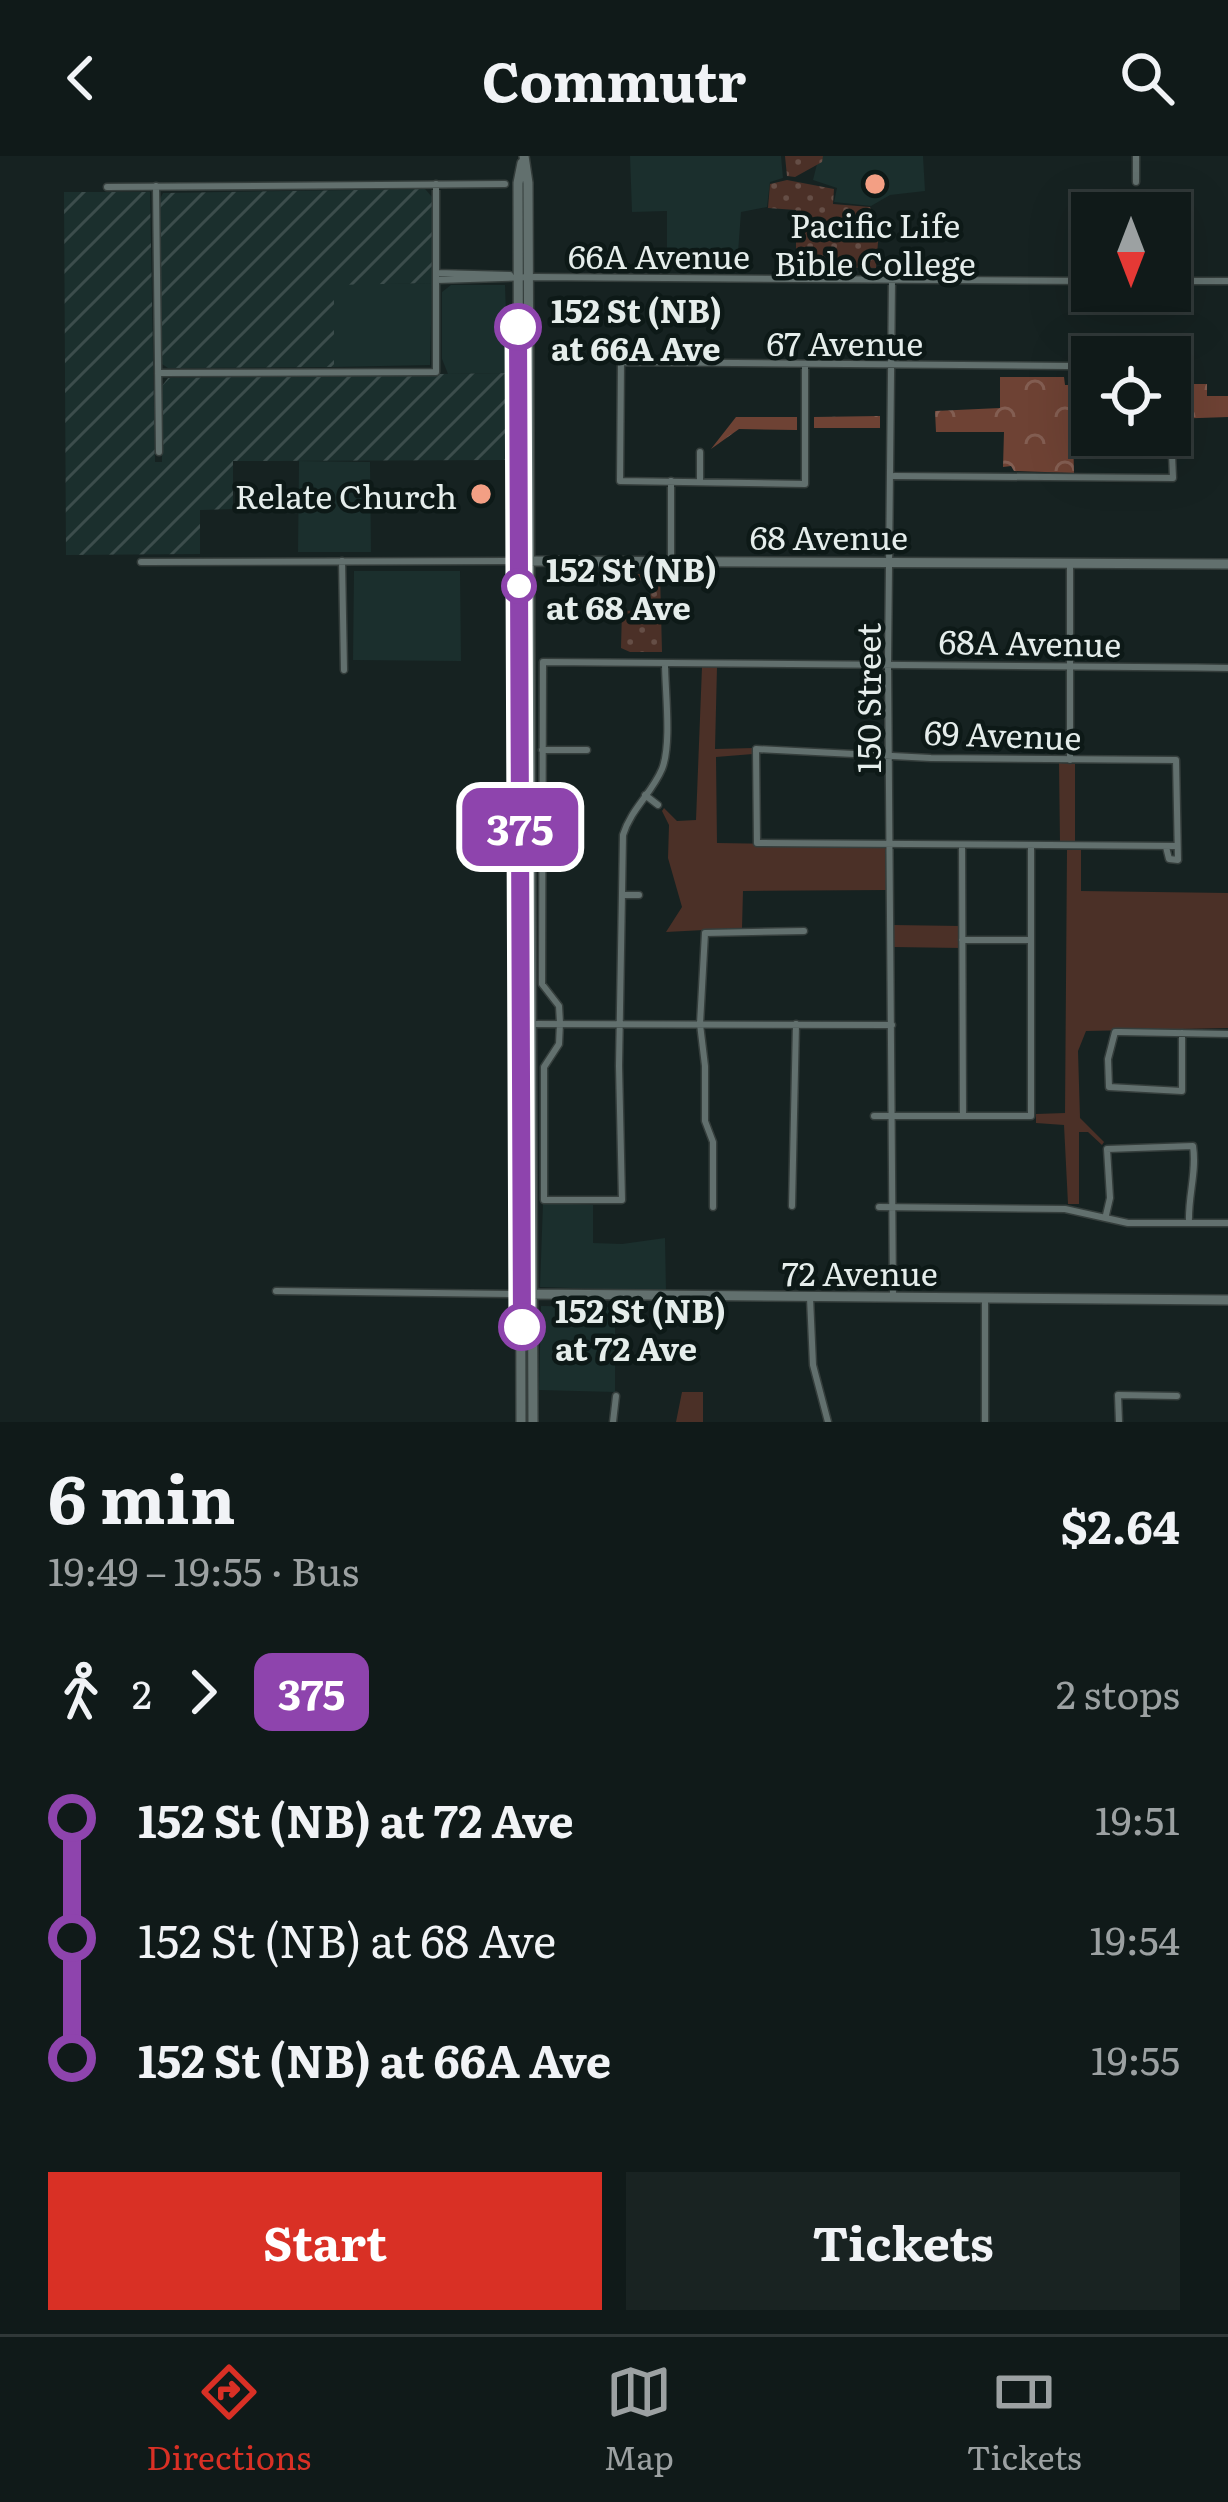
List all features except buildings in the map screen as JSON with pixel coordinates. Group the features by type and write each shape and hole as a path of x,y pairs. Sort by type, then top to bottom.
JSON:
{"main road":[{"path":"521,1422 528,1294 531,1024 518,183 524,157"},
{"path":"524,561 521,977 533,1422"},
{"name":"68 Avenue","path":"524,561 1228,564"},
{"path":"521,977 531,1024"},
{"name":"72 Avenue","path":"528,1294 1228,1300"}],"street":[{"path":"1136,156 1136,182"},
{"path":"158,373 436,372 436,184"},
{"path":"107,187 505,184"},
{"path":"156,186 159,452"},
{"name":"66A Avenue","path":"437,277 506,273 520,277 1071,280"},
{"name":"150 Street","path":"892,279 888,663 893,1298"},
{"path":"1191,281 1228,281"},
{"name":"67 Avenue","path":"671,481 620,481 621,362 1068,366"},
{"path":"670,562 671,481 806,484 805,365"},
{"path":"700,452 700,481"},
{"path":"892,476 1173,478 1173,456"},
{"path":"342,561 344,670"},
{"name":"68 Avenue","path":"141,562 524,561"},
{"path":"1070,563 1070,760"},
{"name":"68A Avenue","path":"542,750 543,662 1228,668"},
{"path":"586,750 542,750 542,984 559,1006 560,1023 560,1044 544,1067 544,1200 622,1200 623,835 628,816 660,774 665,759 665,663"},
{"name":"69 Avenue","path":"890,844 757,843 756,749 1176,760 1176,846"},
{"path":"645,795 658,805"},
{"path":"890,844 1176,846 1179,858 1173,862 1166,847"},
{"path":"962,844 963,1116"},
{"path":"874,1116 1031,1116 1031,845"},
{"path":"622,895 639,895"},
{"path":"713,1207 713,1142 705,1120 700,1024 705,933 804,931"},
{"path":"962,940 1031,940"},
{"path":"531,1024 892,1025"},
{"path":"792,1206 796,1024"},
{"path":"1182,1034 1182,1090 1113,1089 1108,1059 1115,1032 1228,1034"},
{"path":"1106,1215 1108,1149 1193,1146 1196,1167 1188,1194 1189,1223"},
{"path":"878,1208 1033,1207 1106,1215 1128,1223 1228,1223"},
{"name":"72 Avenue","path":"276,1291 528,1294"},
{"path":"810,1298 813,1365 828,1422"},
{"path":"985,1299 985,1422"},
{"path":"1119,1422 1118,1395 1178,1396"},
{"path":"613,1422 616,1396"}],"shaded area":[{"path":"630,156 781,156 783,178 770,182 767,207 741,212 738,253 720,252 720,265 667,265 667,211 632,212"},
{"path":"785,156 823,156 822,162 795,177 787,176"},
{"name":"Pacific Life Bible College","path":"819,156 923,156 925,191 890,195 871,206 834,202 837,188 813,180"},
{"path":"787,180 834,189 833,204 870,207 879,229 876,268 796,266 796,210 768,208 770,184"},
{"path":"425,189 432,197 432,283 334,285 334,367 168,368 162,364 163,193"},
{"path":"64,192 150,192 155,462 162,462 162,386 168,378 508,373 505,460 233,461 233,509 200,510 200,554 66,555"},
{"path":"432,283 430,365 334,367 334,284"},
{"path":"451,285 505,285 508,373 448,374 442,359 442,292"},
{"path":"299,461 370,462 371,552 298,552"},
{"path":"354,571 460,571 461,661 353,660"},
{"path":"636,574 660,574 662,652 621,648 622,611 650,610 651,581 637,580"},
{"path":"702,667 717,667 715,749 754,748 753,754 716,757 717,843 889,846 888,890 743,891 742,928 666,932 682,907 668,858 669,825 662,811 664,808 677,821 696,820"},
{"path":"1059,763 1075,764 1075,843 1060,844"},
{"path":"1067,850 1081,850 1081,891 1228,893 1228,1028 1086,1031 1078,1051 1080,1118 1104,1142 1079,1132 1079,1204 1068,1204 1064,1125 1036,1123 1036,1114 1065,1113"},
{"path":"893,925 961,926 961,948 893,947"},
{"path":"543,1203 593,1205 593,1243 665,1238 666,1291 540,1287"},
{"path":"541,1306 615,1307 615,1392 539,1390"},
{"path":"682,1392 703,1392 703,1422 676,1422"}],"green space":[{"path":"1000,377 1064,377 1065,385 1071,385 1074,473 1003,467 1004,432 936,432 935,411 1000,408"},
{"path":"1191,384 1207,384 1207,396 1228,396 1228,417 1191,418"},
{"path":"880,416 880,428 814,428 814,417"},
{"path":"736,417 797,417 797,430 739,429 711,449"}],"bus line":[{"name":"375","path":"518,327 522,1327"}],"place":[{"name":"Pacific Life Bible College","path":"875,184"},
{"name":"152 St (NB) at 66A Ave","path":"518,327"},
{"name":"Relate Church","path":"481,494"},
{"name":"152 St (NB) at 68 Ave","path":"519,586"},
{"name":"152 St (NB) at 72 Ave","path":"522,1327"}]}
